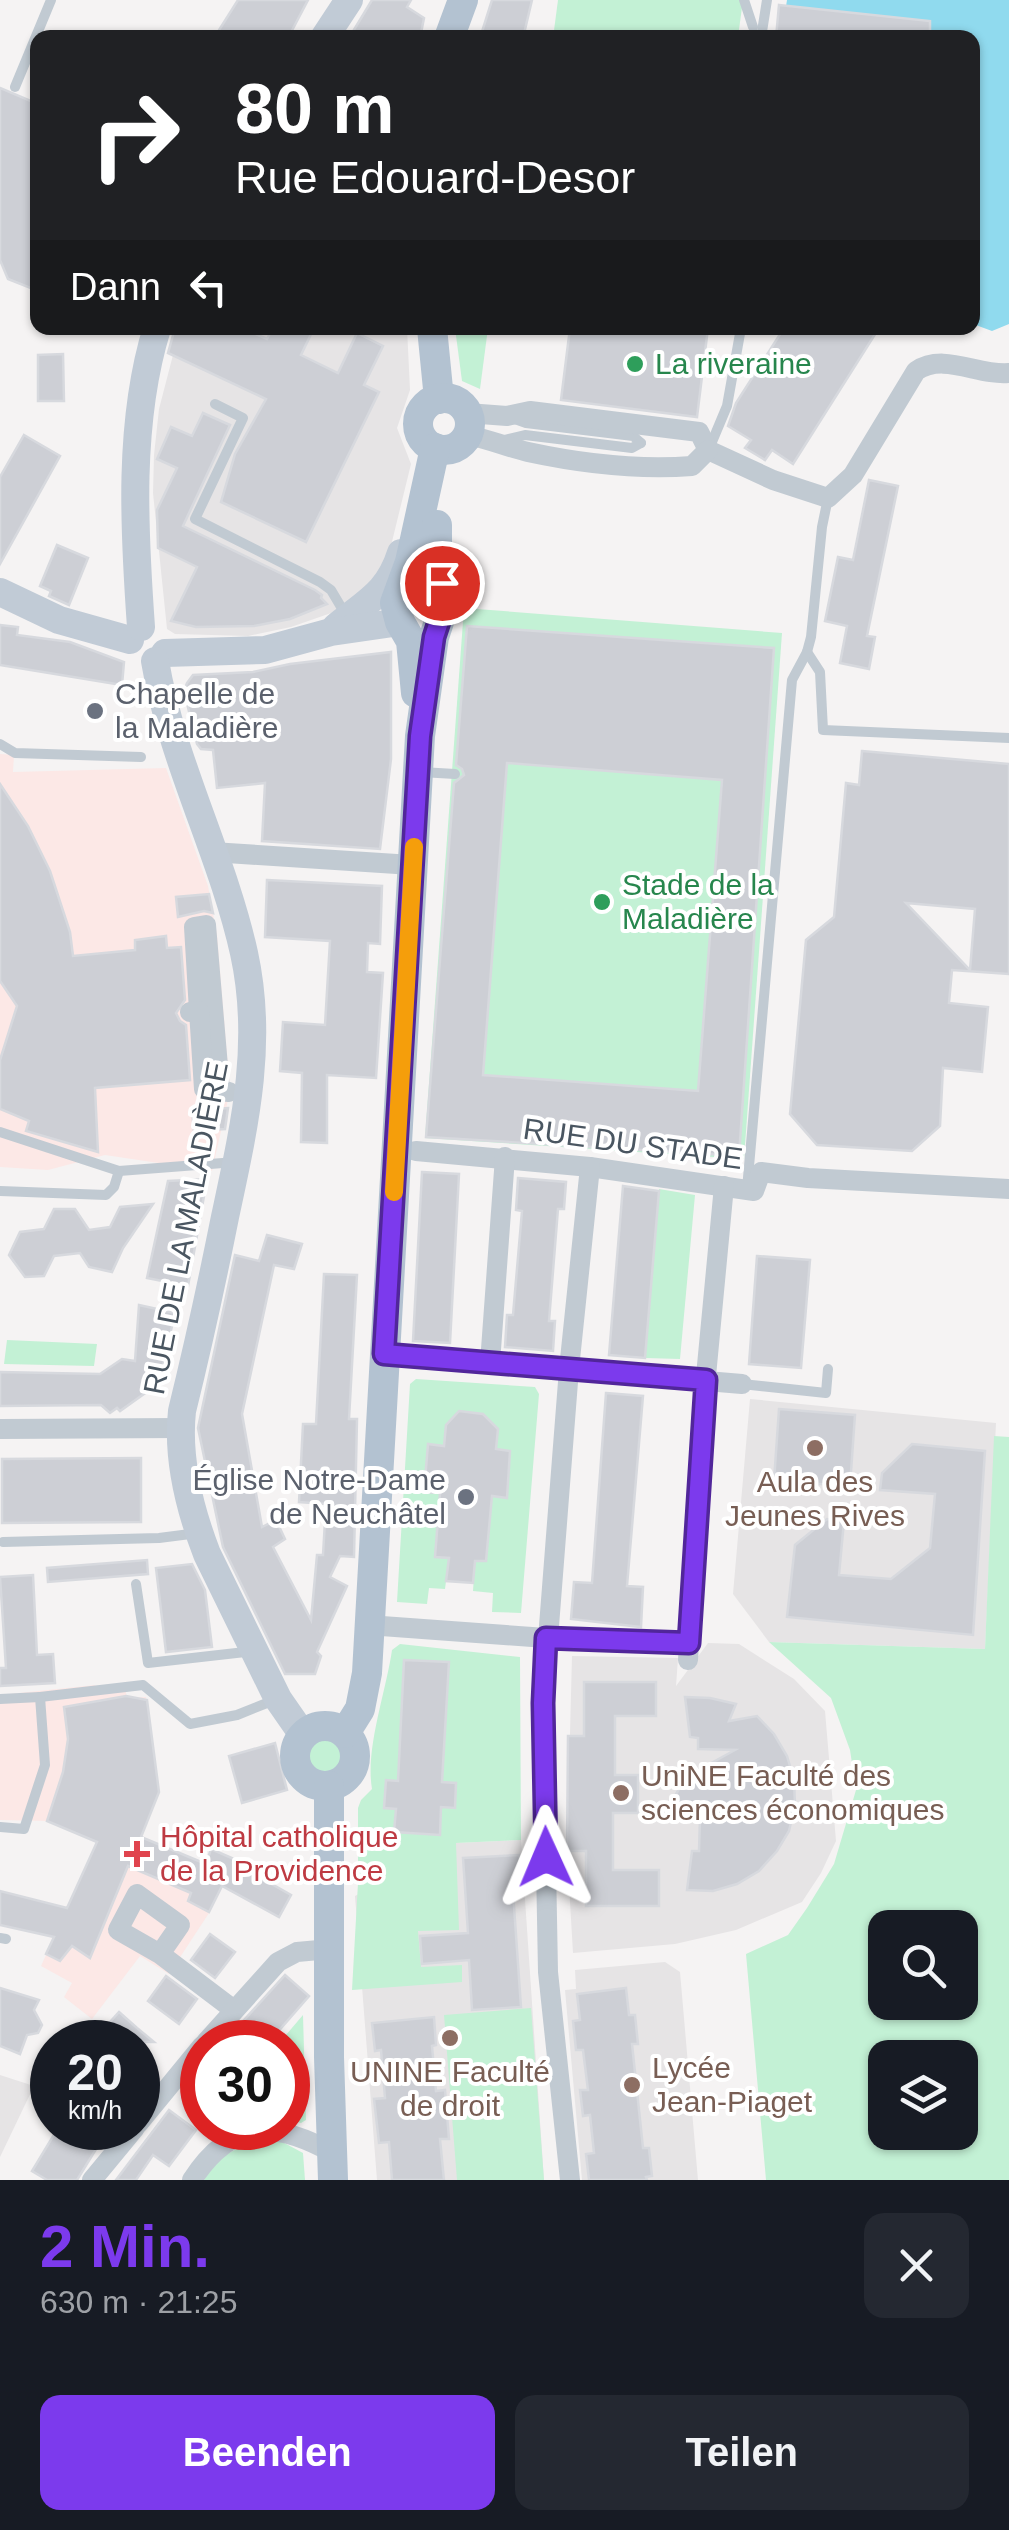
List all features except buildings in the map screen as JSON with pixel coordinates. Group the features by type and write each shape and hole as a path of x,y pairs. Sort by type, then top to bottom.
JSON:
{"main road":[{"path":"452,30 463,0"},
{"path":"433,335 439,399"},
{"path":"420,736 411,641 395,603 452,461 448,437 458,402 439,399 422,411 418,425 448,437"},
{"path":"345,1733 365,1694 420,736 434,637 446,600 426,533"},
{"path":"319,1726 345,1733 354,1750 352,1769 339,1783 314,1785 298,1770 294,1755 303,1734 319,1726"},
{"path":"329,1786 332,2166"}],"street":[{"path":"329,30 348,0"},
{"path":"155,335 138,436 135,541 136,634 147,660 265,650 339,625 400,622"},
{"path":"339,625 371,602 388,582 400,558 422,464 448,437 530,411 679,428 699,432 708,450 773,480 828,498 853,475 916,371 934,362 993,374 1009,373"},
{"path":"448,437 498,441 525,451 606,463 677,467 692,466 708,450"},
{"path":"416,495 426,533"},
{"path":"0,592 59,620 136,634"},
{"name":"RUE DE LA MALADIÈRE","path":"160,657 180,757 238,930 250,983 254,1042 250,1096 180,1428 181,1448 199,1532 278,1699 303,1734"},
{"path":"212,852 412,865"},
{"path":"220,1090 206,925 194,927 195,1012 204,1090 250,1096"},
{"name":"RUE DU STADE","path":"416,1151 590,1167 747,1190 754,1190 760,1172 1009,1189"},
{"path":"490,1364 505,1158"},
{"path":"570,2180 548,1972 543,1703 568,1369 590,1167"},
{"path":"368,1625 689,1651 706,1380 724,1186"},
{"path":"384,1354 742,1384"},
{"path":"0,1429 180,1428"},
{"path":"225,2020 278,1962 290,1954 330,1949"},
{"path":"160,1954 234,2010"},
{"path":"160,2097 180,2073"},
{"path":"192,2180 223,2146 258,2131 289,2132 332,2166"},
{"path":"92,2180 116,2150"}],"lane":[{"path":"40,30 52,0"},
{"path":"744,0 753,26"},
{"path":"762,30 767,0"},
{"path":"16,87 30,53"},
{"path":"708,450 727,406 741,335"},
{"path":"215,404 243,418 195,519 332,590 339,625"},
{"path":"498,441 525,435 632,448 642,443 633,436 526,423 507,416"},
{"path":"747,1190 792,680 808,652 828,498"},
{"path":"808,652 820,672 824,730 1009,738"},
{"path":"0,744 15,754 141,757"},
{"path":"418,772 455,774"},
{"path":"0,1132 120,1171 237,1162"},
{"path":"0,1191 106,1195 120,1171"},
{"path":"742,1384 826,1393 828,1368"},
{"path":"3,1542 159,1538 199,1532"},
{"path":"136,1584 148,1663 254,1651"},
{"path":"0,1700 143,1684 190,1724 237,1715 278,1699"},
{"path":"0,1827 24,1829 46,1765 40,1697"}],"shaded area":[{"path":"178,335 407,335 410,390 397,428 411,464 388,558 362,597 291,627 248,636 175,634 167,629 153,493 159,409"},
{"path":"0,754 14,755 13,772 166,768 208,886 217,935 230,1091 212,1171 105,1155 48,1170 0,1167"},
{"path":"750,1399 996,1423 985,1649 769,1642 733,1594"},
{"path":"708,1643 739,1644 794,1679 825,1711 836,1841 802,1902 736,1930 675,1944 573,1953 567,1851 572,1656 678,1658 676,1686"},
{"name":"Hôpital catholique de la Providence","path":"95,1685 97,1692 125,1688 127,1698 146,1697 156,1773 135,1779 159,1790 142,1837 205,1864 211,1849 234,1859 209,1913 169,1974 140,1956 92,2019 64,1997 72,1983 41,1966 97,1842 47,1821 0,1820 0,1695"},
{"name":"UNINE Faculté de droit","path":"521,1840 544,2180 377,2180 355,1896 456,1843"},
{"name":"Lycée Jean-Piaget","path":"665,1962 680,1972 698,2180 582,2180 565,1990 576,1989 575,1970"},
{"path":"0,2075 30,2085 30,2094 0,2157"}],"green space":[{"path":"558,0 743,0 739,30 554,30"},
{"path":"456,335 487,335 480,389 462,381"},
{"name":"Stade de la Maladière","path":"464,608 782,633 744,1159 425,1138"},
{"path":"659,1189 695,1195 680,1359 645,1358"},
{"path":"7,1340 97,1344 94,1366 4,1364"},
{"path":"416,1379 535,1387 539,1394 521,1613 492,1612 493,1593 473,1591 475,1561 486,1561 492,1496 507,1497 510,1451 496,1449 483,1414 459,1411 446,1425 444,1446 428,1445 424,1491 440,1493 435,1557 449,1558 445,1589 429,1588 427,1604 397,1602 410,1384"},
{"path":"994,1436 1009,1437 1009,2180 766,2180 746,1954 788,1935 807,1908 834,1864 856,1790 850,1750 831,1698 769,1642 985,1649"},
{"path":"400,1644 520,1657 521,1840 456,1843 459,1930 418,1931 421,1967 462,1965 462,1982 352,1990 358,1808 372,1789 371,1756 377,1720 392,1650"},
{"path":"326,1737 339,1742 344,1755 339,1768 326,1773 313,1768 308,1755 313,1742"},
{"path":"531,2008 544,2180 457,2180 444,2015"},
{"path":"237,2150 297,2150 303,2153 305,2180 204,2180 224,2156"}],"water":[{"path":"787,0 1009,0 1009,324 992,331 980,327 980,30 782,30"}],"slow traffic":[{"path":"394,1192 414,847"}],"place":[{"name":"La riveraine","path":"635,364"},
{"name":"Chapelle de la Maladière","path":"95,711"},
{"name":"Stade de la Maladière","path":"602,902"},
{"name":"Aula des Jeunes Rives","path":"815,1448"},
{"name":"Église Notre-Dame de Neuchâtel","path":"466,1497"},
{"name":"UniNE Faculté des sciences économiques","path":"621,1793"},
{"name":"Hôpital catholique de la Providence","path":"137,1854"},
{"name":"UNINE Faculté de droit","path":"450,2038"},
{"name":"Lycée Jean-Piaget","path":"632,2085"}],"route":[{"path":"442,583 446,600 434,637 420,736 384,1354 706,1380 689,1643 546,1638 546,1857"}]}
